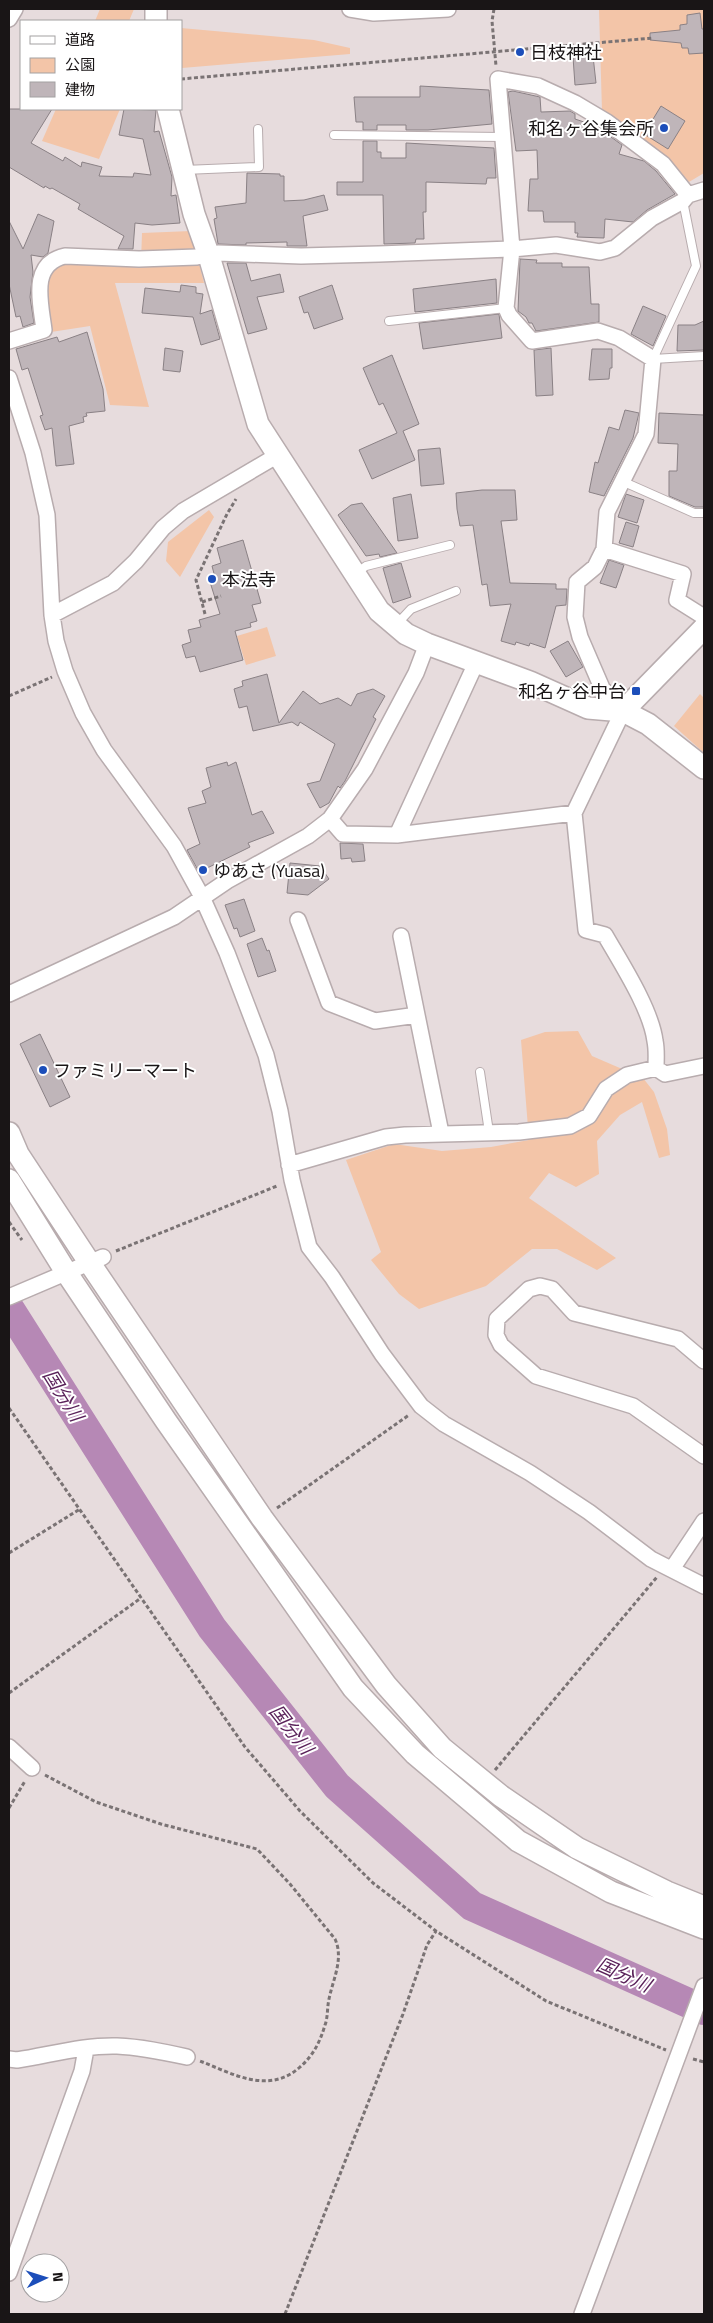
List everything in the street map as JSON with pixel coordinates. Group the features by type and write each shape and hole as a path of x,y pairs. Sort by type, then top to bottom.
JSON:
{"street":[{"path":"9,20 15,9"},
{"path":"350,9 374,13 448,9"},
{"path":"685,198 662,164 608,122 575,103 538,86 498,79 512,249 506,308 508,315 532,341 598,331 619,338 653,359 646,434 608,512 604,548 595,567 577,582 575,617 580,636 602,688 623,711 648,724 704,768"},
{"path":"168,110 182,171 258,424 379,611 406,634 427,644 530,682 588,708 623,711"},
{"path":"9,341 44,330 39,283 46,268 57,258 65,256 139,258 209,256 218,253 301,256 512,249 556,244 600,252 615,248 652,218 685,198 704,190"},
{"path":"9,378 33,453 47,515 52,615 56,641 65,671 83,713 104,750 174,846 202,897 227,953 266,1055 309,1247 332,1277 382,1354 422,1406 444,1424 530,1473 589,1512 651,1559 704,1586"},
{"path":"52,615 113,583 136,561 163,528 182,511 278,455"},
{"path":"604,548 683,574 677,600 704,617"},
{"path":"656,1068 655,1040 650,1020 623,966 605,935 586,930 574,813 623,711 704,628"},
{"path":"9,994 174,917 227,881 308,836 330,819 365,769 416,674 427,644"},
{"path":"397,835 476,663"},
{"path":"330,819 343,834 397,835 574,813"},
{"path":"298,920 328,1003 375,1021 417,1014"},
{"path":"401,936 441,1133"},
{"path":"291,1172 386,1138 570,1126 588,1116 606,1090 627,1075 656,1068 665,1074 704,1066"},
{"path":"9,1133 18,1154 96,1259 262,1518 386,1685 442,1748 501,1796 577,1848 667,1892 704,1907"},
{"path":"9,1180 66,1272 166,1420 353,1688 415,1754 518,1841 611,1892 704,1928"},
{"path":"9,1297 96,1259"},
{"path":"704,1362 678,1339 574,1314 552,1289 546,1287 528,1289 497,1319 496,1335 502,1345 536,1376 633,1406 704,1456"},
{"path":"672,1569 704,1521"},
{"path":"9,1747 32,1768"},
{"path":"582,2314 704,1986"},
{"path":"9,2059 17,2060 116,2046 151,2049 187,2057"},
{"path":"9,2273 82,2071 86,2049"}],"lane":[{"path":"182,171 259,167 258,129"},
{"path":"334,135 502,137"},
{"path":"685,198 696,266 653,359 704,356"},
{"path":"389,321 506,308"},
{"path":"624,482 685,509 704,513"},
{"path":"354,574 366,566 450,545"},
{"path":"396,625 411,609 456,591"},
{"path":"480,1072 489,1132"}],"path":[{"path":"494,9 492,21 498,79"},
{"path":"182,80 654,38"},
{"path":"205,614 196,580 227,514 253,471"},
{"path":"202,602 221,596"},
{"path":"9,696 65,671"},
{"path":"96,1259 291,1172"},
{"path":"262,1518 422,1406"},
{"path":"9,1408 245,1747 300,1810 373,1882 436,1931 546,2001 678,2055 704,2062"},
{"path":"9,1553 80,1509"},
{"path":"484,1783 659,1574 672,1569"},
{"path":"9,1694 141,1598"},
{"path":"9,1808 32,1768 96,1802 161,1824 257,1849 290,1884 335,1939 338,1947 339,1962 329,2000 326,2023 318,2047 291,2076 266,2082 247,2079 187,2057"},
{"path":"285,2314 404,2014 427,1945 436,1931"}],"green space":[{"path":"100,9 134,9 129,20 95,20"},
{"path":"599,9 704,9 704,173 689,182 672,162 602,111"},
{"path":"182,28 314,40 350,48 350,54 182,68"},
{"path":"56,110 120,110 99,159 42,141"},
{"path":"191,231 204,283 115,283 149,407 110,405 90,326 51,332 43,284 60,261 141,262 142,233"},
{"path":"209,510 214,517 180,577 166,561 168,542"},
{"path":"267,627 276,656 246,665 237,636"},
{"path":"700,694 704,698 704,753 674,726"},
{"path":"578,1031 592,1056 643,1078 654,1092 667,1129 670,1155 659,1158 642,1102 620,1115 597,1141 599,1174 576,1187 549,1173 529,1198 616,1258 597,1270 557,1249 532,1249 486,1286 419,1309 399,1294 371,1260 381,1252 346,1160 394,1144 442,1151 491,1147 529,1140 521,1040 545,1032"}],"building":[{"path":"700,13 702,29 704,29 704,53 689,54 688,48 682,48 681,43 650,40 650,33 680,30 680,25 687,24 687,15"},
{"path":"593,56 596,83 575,85 573,57"},
{"path":"420,86 489,90 492,124 428,130 406,130 406,125 377,125 377,130 363,130 363,122 356,122 354,97 420,97"},
{"path":"513,91 540,97 541,112 570,111 575,114 575,119 596,126 594,131 611,137 622,145 619,154 644,161 656,171 675,194 647,210 633,222 605,219 604,238 577,237 578,233 575,233 575,222 544,222 543,211 528,211 530,179 538,179 537,150 516,151 508,92"},
{"name":"和名ヶ谷集会所","path":"661,106 685,121 668,149 644,134"},
{"path":"9,109 51,110 31,143 63,161 65,157 81,167 82,162 102,167 99,176 133,177 134,173 151,175 143,139 119,135 124,110 156,110 154,132 159,131 172,177 171,196 176,195 180,223 152,225 135,223 133,249 118,249 124,236 78,209 80,204 52,188 50,189 45,186 44,188 9,167"},
{"path":"363,141 377,141 377,152 381,152 381,158 406,158 406,143 494,148 496,178 487,178 486,184 426,182 426,212 423,212 424,239 416,239 415,243 384,244 383,195 337,195 337,182 363,182"},
{"path":"247,173 280,174 280,176 284,176 284,201 304,200 324,195 328,210 303,216 307,246 287,246 287,242 246,243 246,245 218,244 214,219 217,218 215,207 246,203"},
{"path":"38,214 54,221 48,253 43,257 31,255 33,272 30,297 34,323 23,327 20,316 16,317 9,284 9,221 23,249"},
{"path":"520,259 537,260 536,263 562,263 562,267 589,267 591,304 599,304 599,322 536,331 532,323 529,323 526,317 518,311"},
{"path":"227,263 246,263 251,281 280,274 284,292 257,297 267,329 248,334"},
{"path":"496,279 497,303 415,312 413,289"},
{"path":"181,285 196,287 196,293 203,294 200,314 212,310 220,339 201,345 193,317 142,313 145,288 180,292"},
{"path":"332,285 343,319 314,329 308,312 304,313 299,297"},
{"path":"643,306 666,316 653,346 631,334"},
{"path":"499,314 502,338 423,349 419,323"},
{"path":"704,321 704,350 677,351 678,325 695,325"},
{"path":"87,332 103,389 105,411 86,413 87,416 83,417 84,422 69,426 74,464 56,466 52,428 45,430 40,416 43,415 28,368 22,370 16,349 57,337 59,342"},
{"path":"165,348 183,351 180,372 163,370"},
{"path":"551,348 553,395 536,396 534,350"},
{"path":"592,349 612,349 612,368 610,368 609,379 589,380"},
{"path":"392,355 419,424 403,431 415,460 372,479 359,450 397,433 383,403 379,405 363,368"},
{"path":"625,410 639,413 633,438 604,496 589,492 595,462 598,463 609,427 619,430"},
{"path":"659,413 704,415 704,507 695,507 669,496 669,471 677,471 678,444 658,443"},
{"path":"440,448 444,484 421,486 418,450"},
{"path":"482,490 515,490 517,520 501,521 510,583 556,584 556,589 567,589 566,605 556,606 545,648 530,643 529,646 516,642 515,645 501,641 511,604 490,606 487,584 482,585 473,525 460,526 457,509 456,493"},
{"path":"411,494 418,538 398,541 393,498"},
{"path":"626,494 644,500 637,523 618,517"},
{"path":"362,503 397,553 380,557 379,554 366,556 338,515 351,505"},
{"path":"626,522 639,526 633,547 619,543"},
{"path":"243,540 261,603 252,605 257,621 250,623 251,627 235,631 243,660 200,672 195,656 186,658 182,645 191,642 188,630 201,627 199,620 220,614 210,582 216,581 212,566 221,563 217,548"},
{"path":"609,560 624,565 616,588 600,583"},
{"path":"401,563 411,597 393,603 383,568"},
{"path":"568,641 583,667 566,677 550,651"},
{"path":"267,674 279,723 303,691 320,704 338,698 351,706 357,694 373,689 385,696 373,717 376,719 345,781 340,788 338,786 329,803 320,808 307,784 320,781 335,744 300,722 298,726 292,722 253,731 247,706 239,708 234,689 243,686 242,681"},
{"path":"227,762 228,766 236,762 252,815 262,811 274,833 248,843 250,847 199,872 187,850 200,844 188,808 206,803 202,791 211,787 206,768"},
{"path":"340,843 363,844 365,861 352,862 351,858 341,859"},
{"path":"290,863 320,866 329,879 308,895 287,893"},
{"path":"244,899 255,931 240,937 237,928 234,929 225,905"},
{"path":"262,938 267,951 269,950 276,971 258,977 247,944"},
{"path":"40,1034 70,1097 50,1107 20,1044"}],"waterway":[{"name":"国分川","path":"9,1308 212,1628 337,1786 472,1906 704,2010"}],"place":[{"name":"日枝神社","path":"520,52"},
{"name":"和名ヶ谷集会所","path":"664,128"},
{"name":"本法寺","path":"212,579"},
{"name":"和名ヶ谷中台","path":"636,691"},
{"name":"ゆあさ (Yuasa)","path":"203,870"},
{"name":"ファミリーマート","path":"43,1070"}]}
